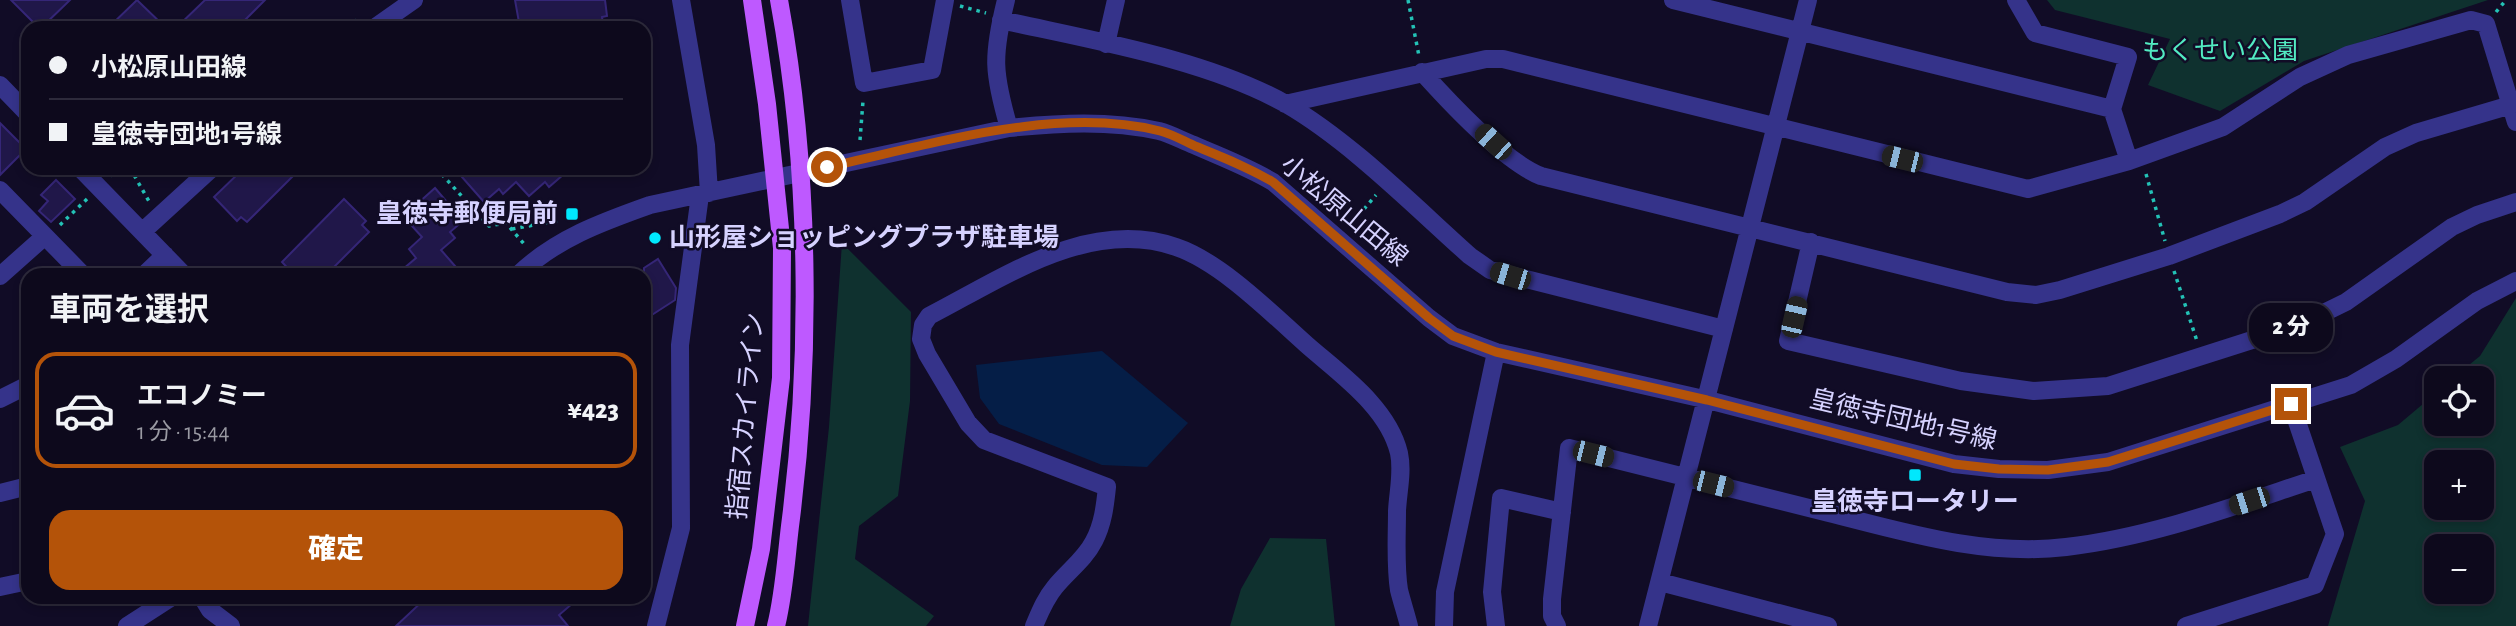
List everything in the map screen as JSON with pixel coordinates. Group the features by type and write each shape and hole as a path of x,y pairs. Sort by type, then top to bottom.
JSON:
{"main road":[{"name":"指宿スカイライン","path":"745,626 761,549 781,378 782,248 767,104 752,0"},
{"name":"指宿スカイライン","path":"776,626 797,472 805,321 803,225 795,124 779,0"}],"street":[{"path":"384,21 415,0"},
{"path":"656,626 681,528 678,395 680,345 705,194 706,145 681,0"},
{"path":"850,0 864,83 932,70 945,1"},
{"path":"1006,0 996,17 995,67 997,90 1009,128"},
{"path":"1106,44 1116,0"},
{"path":"1674,0 2112,109"},
{"path":"1648,626 1808,0"},
{"path":"2016,0 2035,33 2128,57 2112,109 2135,159"},
{"path":"996,17 1185,64 1237,81 1285,104 1324,130 1470,256 1490,270 1724,329"},
{"path":"1285,104 1423,72 1486,59 1503,59 2028,189 2135,159 2223,127 2300,77 2348,55 2471,20 2486,24 2513,114 2416,133 2385,147 2305,202 2280,214 2169,256 2036,295 2007,292 1749,229 1524,170 1442,95 1423,72"},
{"path":"0,85 21,107"},
{"name":"小松原山田線","path":"527,268 551,248 610,219 650,205 1009,128 1091,123 1161,132 1255,171 1273,182 1429,318 1453,336 1496,352"},
{"path":"87,175 177,268"},
{"path":"142,232 204,175"},
{"path":"0,190 76,268"},
{"path":"1811,242 1788,341 1961,381 2034,391 2108,386 2298,325 2346,302 2452,227 2516,202"},
{"path":"0,276 46,236"},
{"path":"1034,626 1043,604 1094,542 1103,519 1107,487 984,440 968,423 927,354 921,339 923,325 929,316 1066,249 1094,241 1140,240 1177,247 1211,265 1334,368 1375,409 1398,451 1401,470 1397,508 1399,589 1409,626"},
{"path":"151,268 165,255"},
{"name":"皇徳寺団地1号線","path":"1496,352 1707,400 1954,464 1999,469 2048,470 2108,462 2351,385 2396,359 2477,301 2516,281"},
{"path":"1444,626 1445,592 1496,352"},
{"path":"0,399 21,388"},
{"path":"2186,626 2315,585 2335,534 2291,404"},
{"path":"1557,626 1552,616 1552,599 1569,448 1948,542 2021,547 2064,547 2112,540 2204,516 2316,479"},
{"path":"0,493 21,488"},
{"path":"1496,626 1492,592 1501,498 1562,512"},
{"path":"0,587 21,582"},
{"path":"1660,582 1828,626"},
{"path":"127,626 161,604"},
{"path":"206,604 231,626"}],"path":[{"path":"1408,0 1423,72"},
{"path":"945,1 996,17"},
{"path":"860,140 864,83"},
{"path":"2135,159 2202,356"},
{"path":"135,175 150,203"},
{"path":"442,175 489,226 506,223 512,229 561,220"},
{"path":"1353,222 1387,183"}],"green space":[{"name":"もくせい公園","path":"2047,0 2488,0 2304,61 2220,111 2148,85 2170,39 2055,10"},
{"path":"842,243 911,312 910,401 898,496 859,526 855,559 934,616 926,626 808,626 829,427"},
{"path":"2516,298 2516,626 2328,626 2365,501 2340,447 2398,425 2424,403 2424,436 2494,436 2494,366 2468,366 2480,356"},
{"path":"1270,538 1326,539 1335,626 1230,626 1241,589"}],"water":[{"path":"1102,351 1188,423 1147,467 1102,465 999,424 980,398 976,365"}],"building":[{"path":"11,0 70,0 48,21 32,21"},
{"path":"137,0 159,21 115,21"},
{"path":"205,0 265,0 244,21 183,21"},
{"path":"515,0 605,0 607,16 602,17 603,21 519,21"},
{"path":"0,123 21,144 21,154 0,175"},
{"path":"237,175 294,175 247,222 241,217 237,221 214,197"},
{"path":"460,175 563,175 549,187 545,182 529,196 516,182 503,194 499,189 484,202"},
{"path":"56,180 75,199 51,222 39,211 48,201 41,195"},
{"path":"435,188 463,221 450,232 455,238 441,250 455,266 453,268 404,268 416,258 409,249 422,237 412,226 426,214 417,204"},
{"path":"344,199 366,221 362,225 369,232 333,268 288,268 282,262"},
{"path":"658,259 676,288 675,300 651,315 651,268 644,268"},
{"path":"420,604 572,604 559,615 568,626 396,626"}],"place":[{"name":"皇徳寺郵便局前","path":"572,214"},
{"name":"山形屋ショッピングプラザ駐車場","path":"655,238"},
{"name":"皇徳寺ロータリー","path":"1915,475"}],"route":[{"path":"827,167 1009,128 1091,123 1161,132 1255,171 1273,182 1453,336 1496,352 1707,400 1954,464 1999,469 2048,470 2108,462 2291,404"}]}
